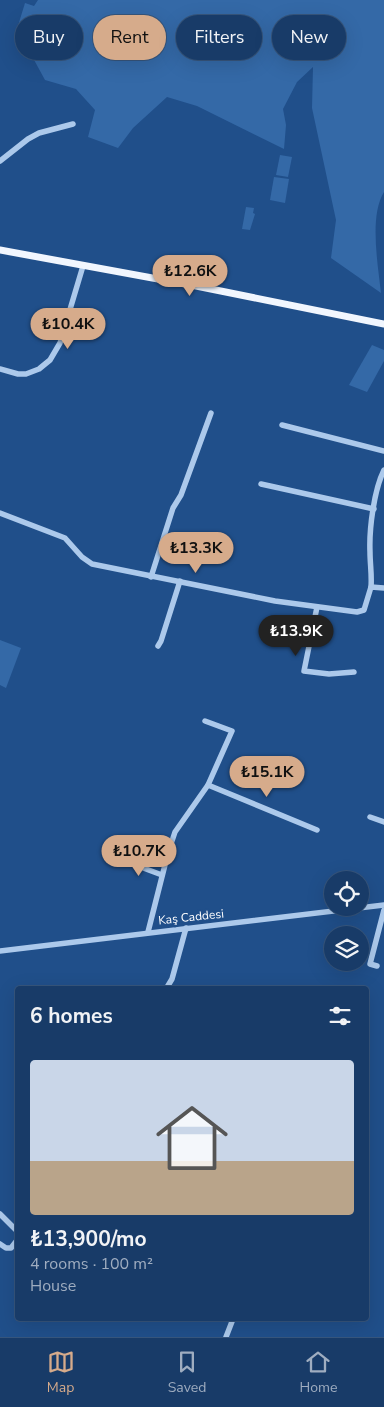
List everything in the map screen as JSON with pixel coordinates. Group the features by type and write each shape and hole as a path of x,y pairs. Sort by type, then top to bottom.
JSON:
{"main road":[{"path":"2,250 196,286 384,324"}],"street":[{"path":"0,161 28,139 39,133 73,124"},
{"path":"0,369 18,374 26,374 39,369 50,360 60,343 84,266"},
{"path":"151,577 173,508 181,495 211,413"},
{"path":"282,425 384,451"},
{"path":"0,512 65,538 82,557 92,564 267,600 357,612 364,610 371,587 370,550 374,510 380,478 384,470"},
{"path":"262,484 374,510"},
{"path":"158,646 180,581"},
{"path":"371,587 384,588"},
{"path":"317,607 304,671 329,674 354,672"},
{"path":"148,932 175,832 208,784 232,730 205,721"},
{"path":"208,784 317,830"},
{"path":"370,817 384,822"},
{"path":"122,860 162,875"},
{"name":"Kaş Caddesi","path":"0,951 384,905"},
{"path":"377,966 370,964 384,910"},
{"path":"168,986 172,980 186,928"},
{"path":"0,1214 15,1229"},
{"path":"0,1244 6,1248 11,1248 15,1243"},
{"path":"226,1337 232,1321"}],"shaded area":[{"path":"38,0 384,0 384,192 379,202 376,227 381,293 331,258 336,220 312,108 313,67 297,82 283,109 286,125 284,149 197,106 167,97 133,128 118,148 88,137 95,110 76,89 45,80 34,60 83,60 83,15 21,15 25,3 34,6"},
{"path":"280,155 292,157 288,177 276,175"},
{"path":"274,177 289,179 285,203 270,200"},
{"path":"246,207 254,208 253,213 255,214 250,230 242,229"},
{"path":"372,345 384,350 384,361 367,392 349,385"},
{"path":"0,640 21,648 6,688 0,685"}]}
